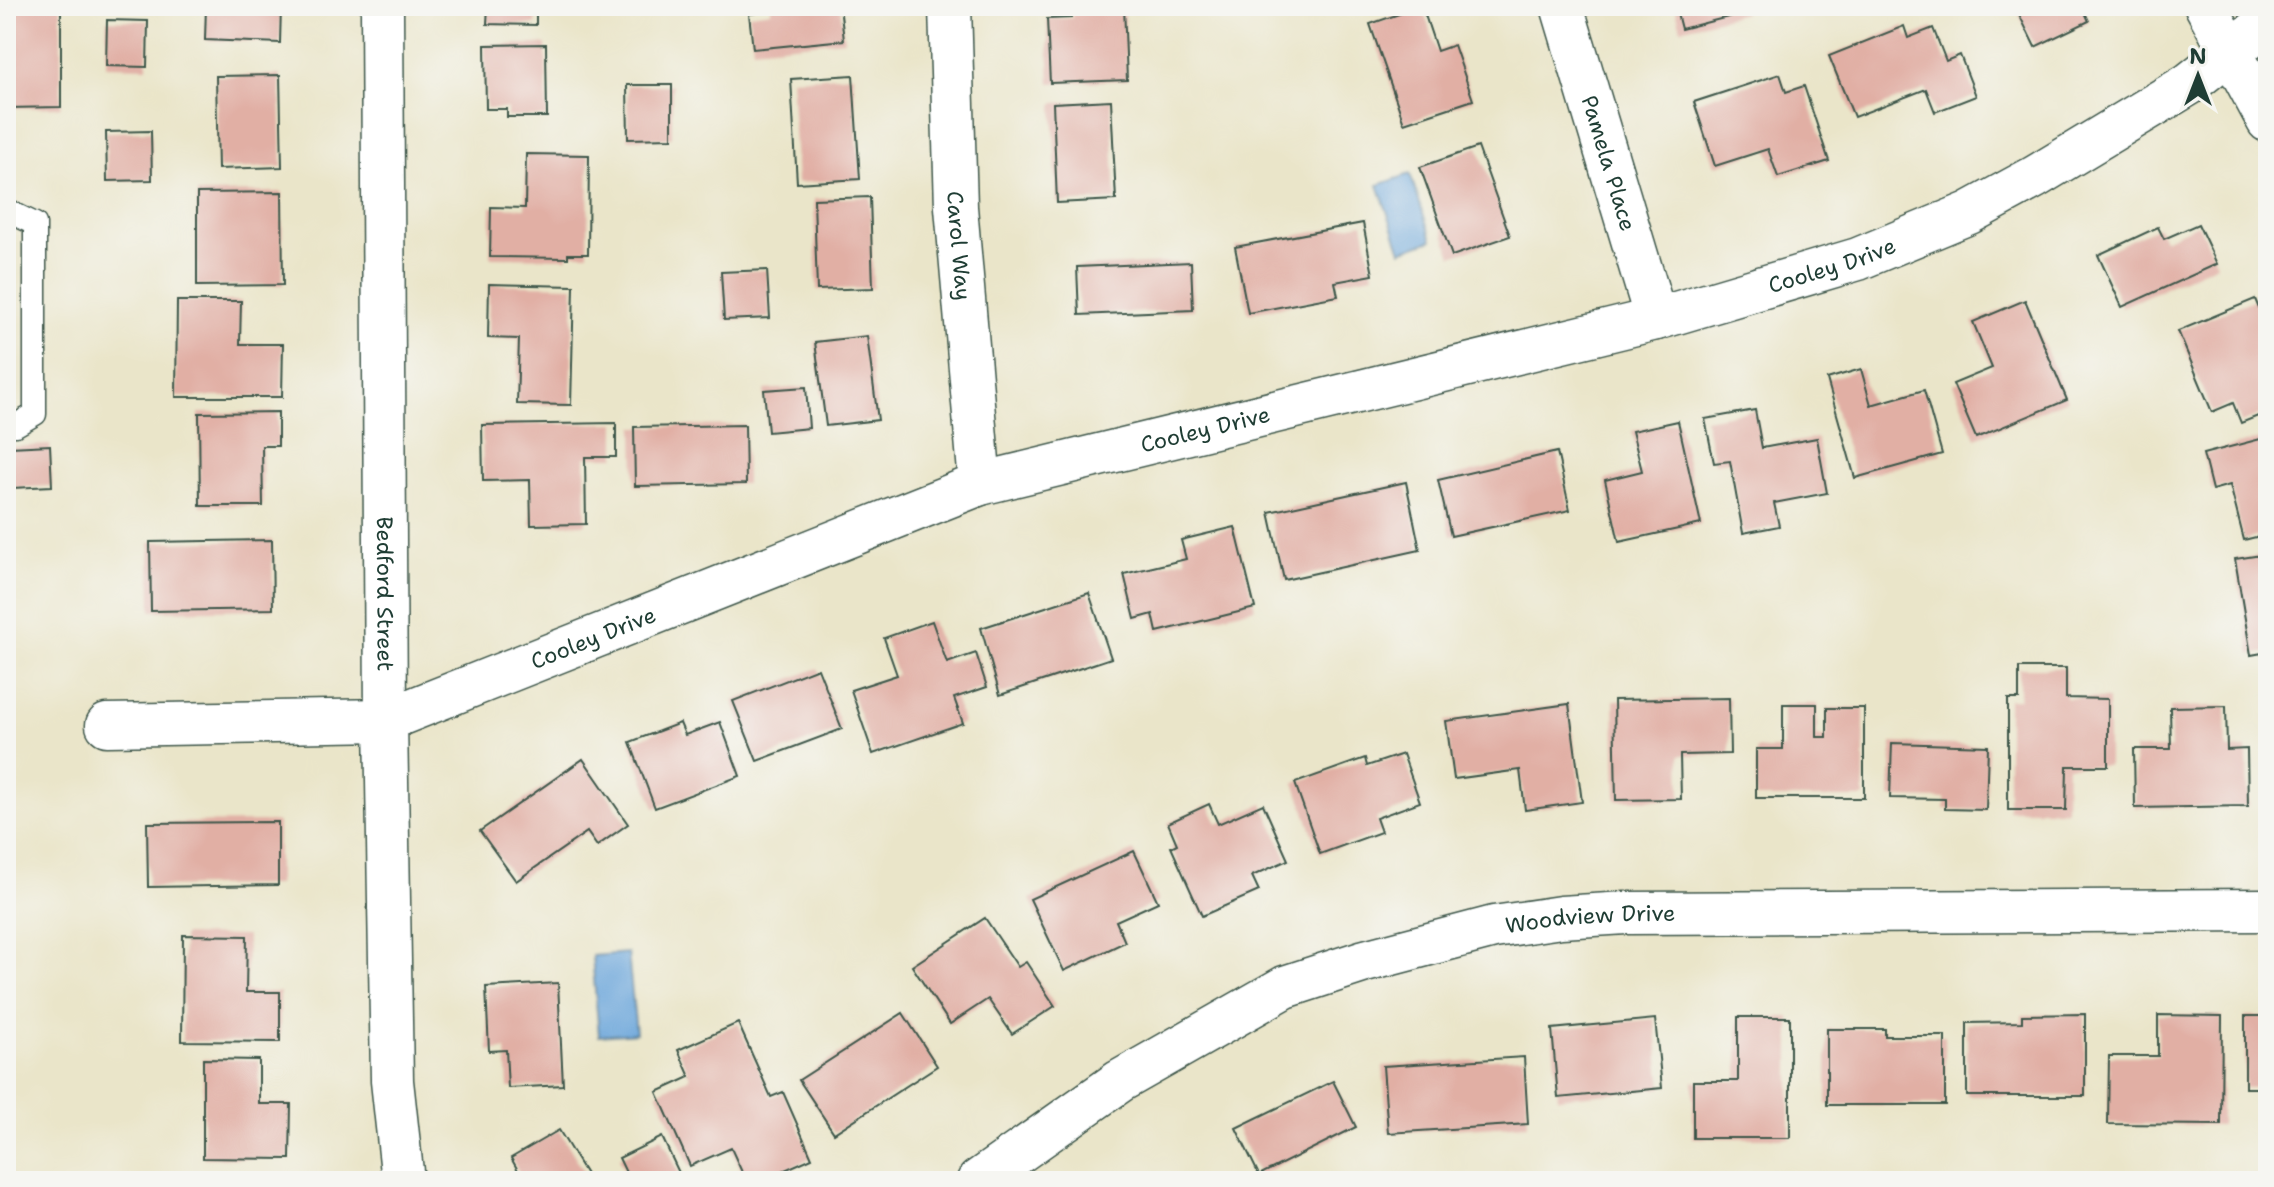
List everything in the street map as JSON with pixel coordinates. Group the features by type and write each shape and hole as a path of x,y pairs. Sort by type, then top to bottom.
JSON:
{"street":[{"name":"Bedford Street","path":"382,6 386,720 392,1081 403,1181"},
{"name":"Carol Way","path":"950,6 956,207 980,484"},
{"name":"Pamela Place","path":"1562,6 1656,319"},
{"path":"2206,6 2268,121"},
{"name":"Cooley Drive","path":"107,725 386,720 980,484 1656,319 1858,259 1969,213 2035,177 2189,84 2268,22"},
{"name":"Woodview Drive","path":"978,1181 1120,1081 1285,987 1365,961 1494,927 1561,917 1626,913 2268,910"}],"lane":[{"path":"6,210 35,224 35,414 16,425 6,425"}],"water":[{"path":"1410,174 1432,240 1401,251 1378,185"},
{"path":"628,953 636,1033 599,1036 592,956"}],"building":[{"path":"6,6 61,6 61,107 6,108"},
{"path":"206,6 281,6 280,43 205,40"},
{"path":"488,6 536,6 536,25 487,24"},
{"path":"771,6 840,6 844,40 753,49 749,14 771,11"},
{"path":"1072,6 1124,6 1127,80 1050,83 1047,19 1072,18"},
{"path":"1422,6 1437,51 1454,45 1473,100 1404,123 1370,24"},
{"path":"1675,6 1743,6 1744,13 1681,29"},
{"path":"2015,6 2082,6 2089,21 2035,47"},
{"path":"107,20 148,21 147,67 106,66"},
{"path":"1904,26 1908,38 1933,28 1946,61 1960,55 1976,96 1935,112 1926,89 1854,117 1829,56"},
{"path":"546,44 547,117 507,117 507,109 486,109 485,45"},
{"path":"1780,74 1786,92 1804,86 1829,161 1778,177 1768,149 1715,166 1694,102"},
{"path":"280,75 282,167 218,169 216,76"},
{"path":"853,75 860,179 797,183 791,79"},
{"path":"627,85 672,85 672,138 628,139"},
{"path":"1111,100 1116,200 1057,203 1053,103"},
{"path":"151,131 152,180 107,181 106,132"},
{"path":"1478,147 1510,236 1452,256 1420,167"},
{"path":"526,154 589,155 588,254 568,254 568,258 490,257 491,207 525,208"},
{"path":"282,192 283,285 197,286 197,193"},
{"path":"870,197 873,288 817,290 814,199"},
{"path":"1363,223 1373,275 1335,282 1338,296 1248,313 1235,247"},
{"path":"2198,224 2217,264 2122,307 2098,255 2158,227 2164,239"},
{"path":"1191,262 1193,310 1079,315 1077,267"},
{"path":"767,270 770,318 724,320 721,272"},
{"path":"489,284 574,286 571,405 517,404 519,339 488,338"},
{"path":"2255,299 2268,330 2268,412 2241,423 2233,403 2212,412 2178,331"},
{"path":"2025,300 2067,400 1976,438 1953,384 1992,368 1973,322"},
{"path":"177,301 241,301 240,344 283,344 282,397 176,397"},
{"path":"867,336 878,420 826,426 815,342"},
{"path":"1861,369 1871,405 1924,390 1942,454 1855,478 1827,379"},
{"path":"806,387 809,428 768,432 764,390"},
{"path":"1755,410 1762,448 1817,438 1827,493 1774,503 1779,526 1743,533 1730,461 1714,463 1705,419"},
{"path":"278,412 278,446 262,446 263,506 200,506 199,413"},
{"path":"1678,421 1701,524 1619,542 1605,480 1642,471 1632,431"},
{"path":"616,423 616,457 585,457 586,524 531,525 530,480 483,481 482,425"},
{"path":"745,425 746,484 635,486 634,427"},
{"path":"2268,437 2268,534 2244,540 2230,485 2212,490 2203,454"},
{"path":"50,445 52,486 12,488 10,447"},
{"path":"1557,452 1570,510 1451,536 1438,480"},
{"path":"1406,482 1420,550 1284,580 1269,512"},
{"path":"1235,527 1255,608 1157,632 1153,614 1135,619 1124,574 1186,559 1181,540"},
{"path":"272,540 273,609 151,611 150,542"},
{"path":"2268,554 2268,652 2251,655 2235,559"},
{"path":"1089,593 1111,658 1000,695 981,628"},
{"path":"932,621 947,663 976,653 987,687 954,698 963,723 873,754 851,690 897,675 884,638"},
{"path":"818,668 842,729 757,761 733,701"},
{"path":"2019,668 2066,668 2066,698 2108,699 2108,766 2067,766 2066,810 2008,810 2008,699 2019,699"},
{"path":"1729,698 1730,754 1680,755 1681,799 1616,800 1614,700"},
{"path":"1569,704 1582,802 1525,810 1520,770 1454,779 1446,721"},
{"path":"1783,704 1817,704 1817,737 1827,737 1827,708 1864,708 1864,798 1756,798 1756,749 1783,749"},
{"path":"2226,706 2227,750 2247,749 2248,806 2135,808 2134,749 2171,749 2170,707"},
{"path":"720,722 740,776 655,808 630,742 680,723 685,735"},
{"path":"1892,743 1988,746 1986,810 1945,809 1945,799 1890,798"},
{"path":"1403,754 1420,802 1376,818 1381,832 1320,854 1295,783 1365,758 1367,766"},
{"path":"583,759 628,824 597,846 587,832 516,881 480,831"},
{"path":"1209,804 1218,824 1263,804 1288,860 1252,876 1259,891 1202,916 1171,847 1177,844 1168,823"},
{"path":"278,822 278,885 148,887 147,823"},
{"path":"1134,851 1158,902 1116,921 1125,942 1064,971 1030,899"},
{"path":"985,918 1018,967 1026,962 1055,1006 1012,1034 988,999 950,1024 912,966"},
{"path":"183,935 247,936 246,992 280,992 280,1042 182,1041"},
{"path":"558,983 563,1085 508,1088 506,1050 489,1051 486,987"},
{"path":"903,1013 937,1066 834,1133 799,1080"},
{"path":"2085,1014 2085,1096 1967,1096 1967,1023 2022,1022 2022,1015"},
{"path":"2158,1015 2222,1016 2221,1125 2108,1124 2109,1056 2158,1056"},
{"path":"2245,1016 2268,1016 2268,1088 2245,1088"},
{"path":"1738,1017 1790,1017 1790,1138 1693,1138 1693,1081 1738,1081"},
{"path":"1655,1019 1662,1088 1558,1098 1552,1029"},
{"path":"738,1023 771,1097 783,1092 812,1158 760,1181 746,1181 731,1148 690,1166 657,1092 690,1077 678,1050"},
{"path":"1827,1029 1885,1029 1885,1036 1945,1036 1945,1105 1827,1105"},
{"path":"1524,1057 1528,1124 1388,1133 1383,1066"},
{"path":"203,1059 259,1060 259,1104 291,1104 290,1159 203,1158"},
{"path":"1333,1081 1356,1127 1259,1175 1236,1128"},
{"path":"559,1130 590,1181 524,1181 511,1158"},
{"path":"662,1137 682,1179 630,1181 619,1158"}]}
